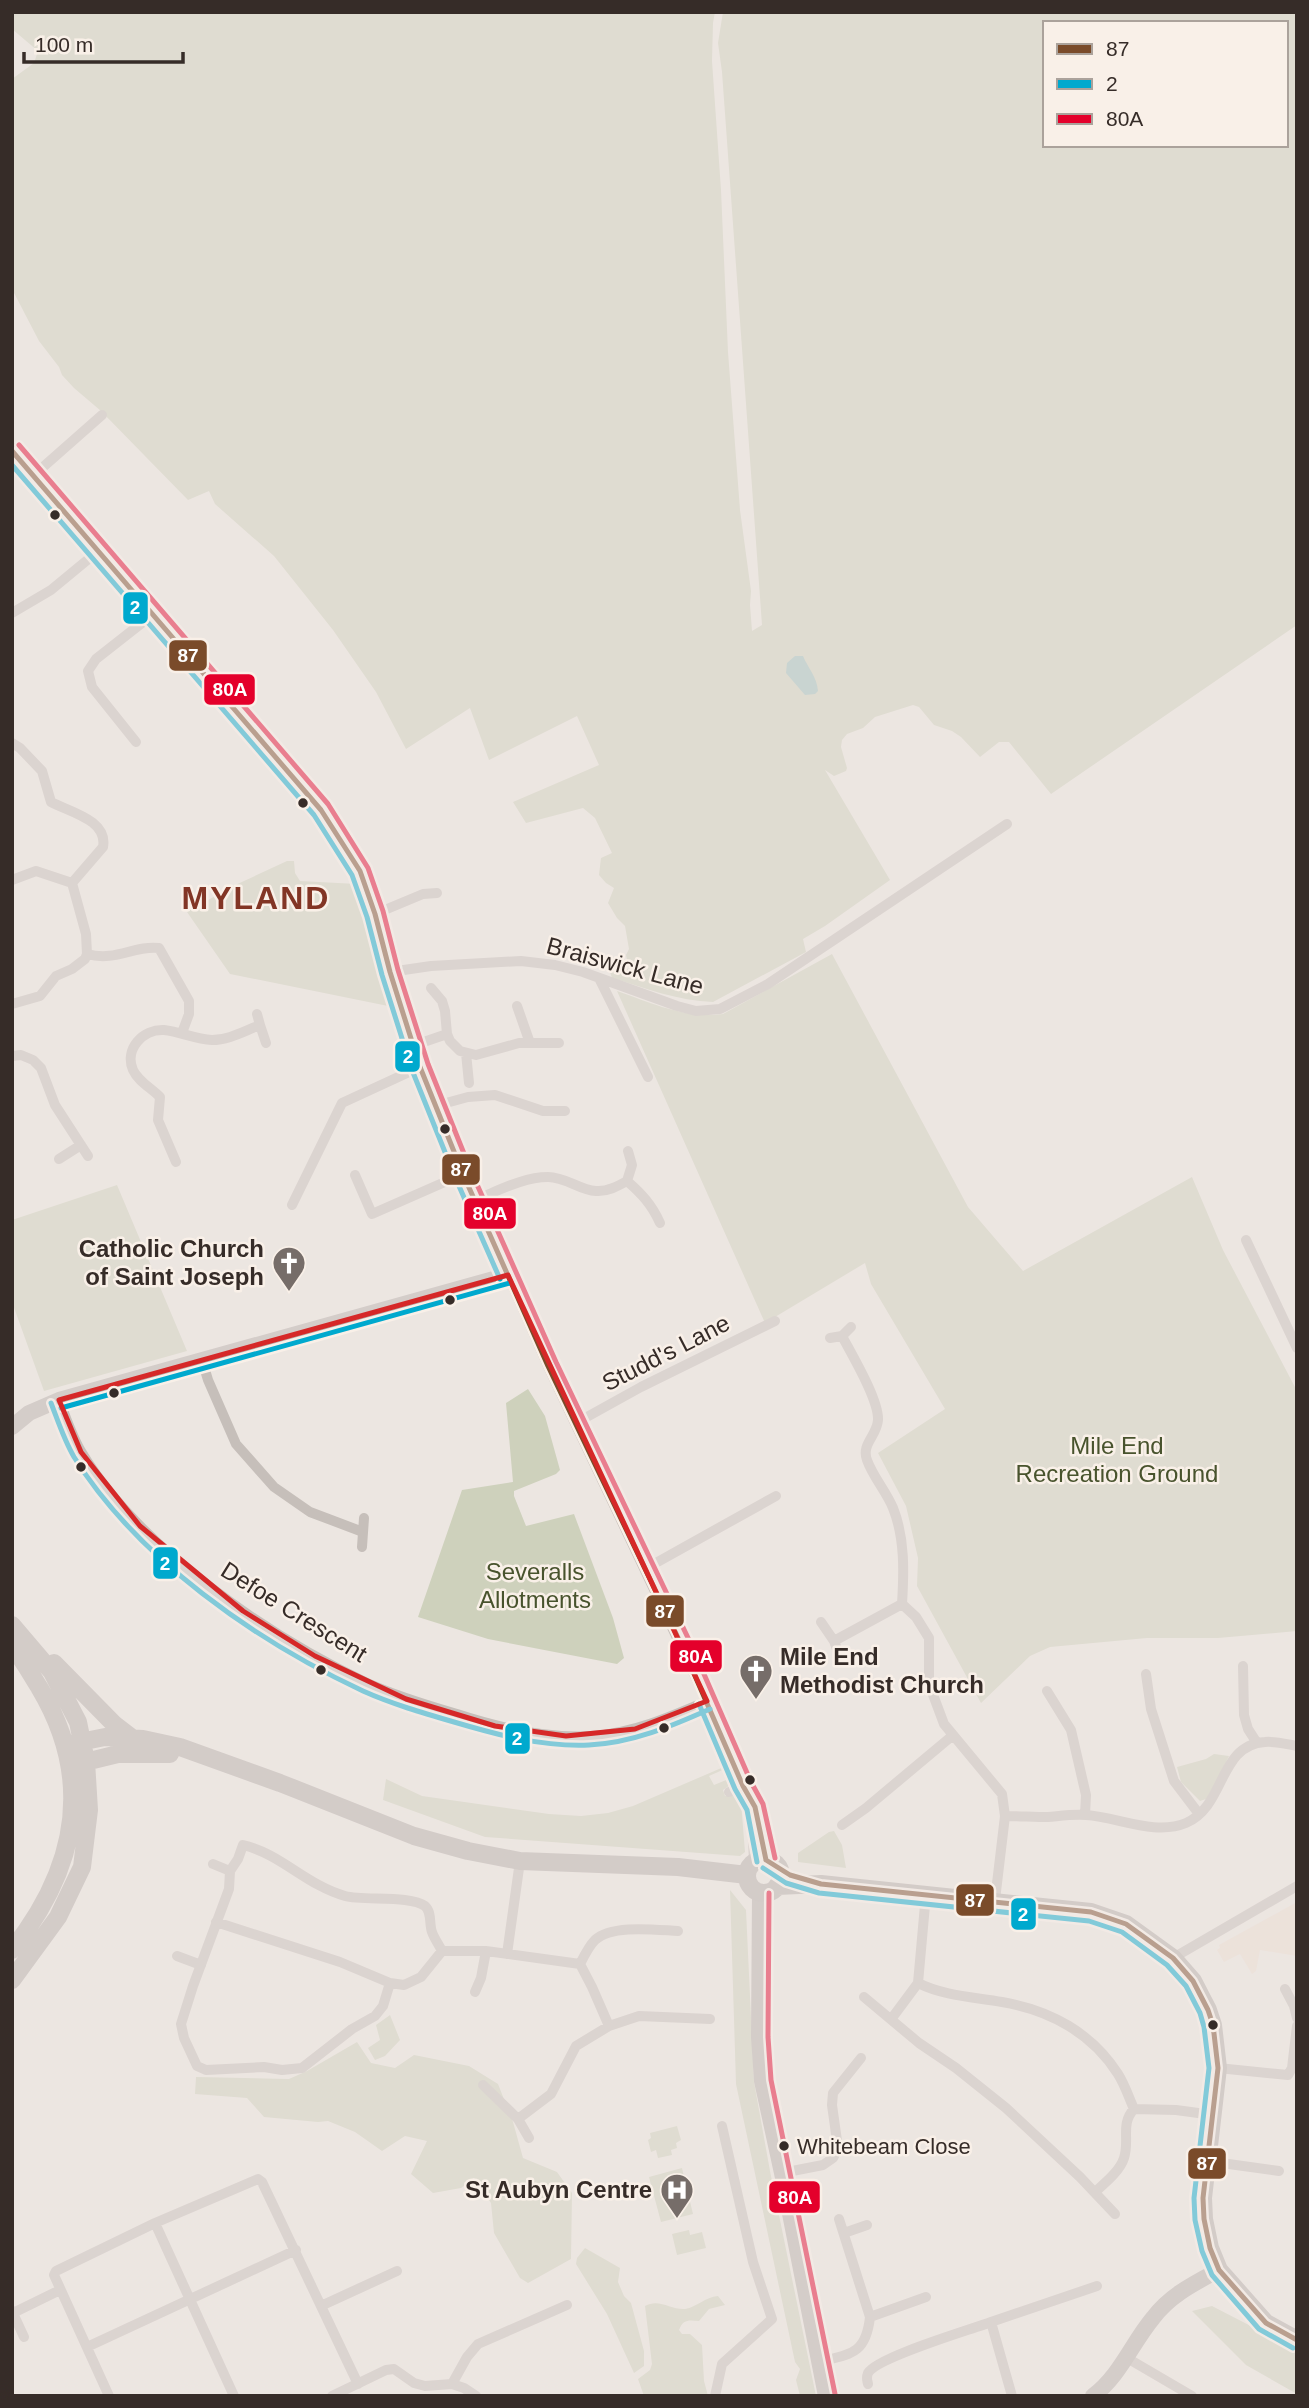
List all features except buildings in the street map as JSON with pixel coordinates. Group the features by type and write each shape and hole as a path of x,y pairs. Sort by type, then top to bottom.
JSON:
{"main road":[{"path":"12,1625 52,1672 78,1722 74,1743"},
{"path":"32,1646 55,1664 123,1733 132,1738"},
{"path":"12,1647 74,1743 89,1810 82,1867 58,1917 12,1980"},
{"path":"74,1743 105,1737 132,1738 180,1747 414,1836 468,1851 520,1861 678,1867 764,1874 821,1884 1091,1912 1126,1924 1173,1958 1193,1982 1213,2025 1218,2068 1207,2161 1204,2219 1210,2248 1219,2270 1266,2323 1297,2340"},
{"path":"78,1763 126,1753 214,1758"},
{"path":"12,1950 38,1913 64,1858 74,1811 78,1763"}],"street":[{"path":"34,475 102,415"},
{"path":"12,451 321,810 360,871 420,1067 463,1174 755,1807 764,1874 759,2037 762,2081 826,2396"},
{"path":"12,613 51,590 97,552"},
{"path":"136,742 92,687 88,671 96,659 152,615"},
{"path":"12,743 42,771 51,802 92,821 105,839 103,846 72,883"},
{"name":"Braiswick Lane","path":"390,972 431,966 521,961 555,965 696,1011 720,1009 768,984 1007,824"},
{"path":"12,880 36,871 72,883"},
{"path":"12,1004 40,996 56,976 85,959 86,934 72,883"},
{"path":"375,914 423,894 437,892"},
{"path":"87,954 101,958 159,948 188,1001 189,1014 182,1033"},
{"path":"599,978 648,1077"},
{"path":"431,988 442,1001 450,1041 466,1053 476,1055 503,1046 530,1043 559,1043"},
{"path":"517,1006 530,1043"},
{"path":"176,1162 158,1120 160,1097 139,1079 132,1069 131,1055 135,1044 152,1031 164,1030 194,1038 228,1038 258,1020 266,1043"},
{"path":"415,1045 447,1034"},
{"path":"466,1053 469,1083"},
{"path":"12,1056 21,1055 33,1060 41,1068 55,1105 88,1156"},
{"path":"292,1205 342,1103 420,1067"},
{"path":"435,1106 468,1097 495,1095 543,1111 565,1111"},
{"path":"59,1159 81,1145"},
{"path":"475,1200 528,1179 550,1177 564,1178 596,1191 611,1189 627,1181 632,1165 628,1151"},
{"path":"372,1214 463,1174"},
{"path":"355,1175 377,1226"},
{"path":"627,1181 644,1195 660,1223"},
{"path":"1246,1240 1296,1343"},
{"path":"12,1427 29,1413 59,1400 508,1275"},
{"name":"Studd's Lane","path":"576,1423 641,1387 775,1321"},
{"path":"851,1327 836,1337 862,1374 876,1410 878,1422 865,1449 867,1461 894,1509 904,1556 902,1604 916,1617 929,1638 929,1684 944,1724 1002,1794 1005,1816 995,1900"},
{"path":"202,1360 236,1444 274,1487 310,1512 363,1532"},
{"name":"Defoe Crescent","path":"59,1400 81,1452 139,1526 243,1611 315,1656 369,1684 406,1699 495,1726 566,1736 601,1735 635,1729 707,1701"},
{"path":"645,1569 776,1496"},
{"path":"362,1547 364,1518"},
{"path":"834,1641 902,1604"},
{"path":"821,1622 834,1641 841,1660"},
{"path":"1243,1666 1244,1715 1248,1730 1257,1743"},
{"path":"1146,1674 1152,1709 1174,1781 1199,1814"},
{"path":"1047,1691 1071,1730 1086,1795 1085,1815"},
{"path":"842,1825 952,1736"},
{"path":"1005,1816 1085,1815 1167,1828 1189,1822 1213,1801 1232,1758 1257,1743 1297,1745"},
{"path":"729,1792 744,1788"},
{"path":"390,1983 383,2006 375,2016 352,2029 302,2068 206,2070 197,2066 184,2038 181,2024 229,1889 230,1871 243,1845 262,1849 326,1890 348,1897 423,1904 429,1909 432,1932 442,1951"},
{"path":"508,1954 520,1861"},
{"path":"214,1864 230,1871"},
{"path":"1173,1958 1297,1886"},
{"path":"892,2018 918,1983 926,1894"},
{"path":"216,1922 340,1962 390,1983 404,1985 421,1977 442,1951"},
{"path":"580,1964 597,1938 614,1932 638,1929 678,1931"},
{"path":"442,1951 486,1951 580,1964"},
{"path":"475,1992 481,1979 486,1951"},
{"path":"177,1956 201,1965"},
{"path":"580,1964 609,2026"},
{"path":"918,1983 935,1992 1025,2007 1045,2013 1078,2031 1105,2056 1120,2077 1134,2109"},
{"path":"1285,1989 1297,2018"},
{"path":"864,1997 919,2043 1005,2107 1115,2214"},
{"path":"518,2119 551,2094 576,2046 609,2026 639,2016 681,2022 710,2019"},
{"path":"1218,2068 1288,2074 1292,2068 1297,2026"},
{"path":"782,2173 823,2165 833,2158 838,2148 833,2093 861,2058"},
{"path":"483,2085 518,2119 529,2138"},
{"path":"1134,2109 1176,2110 1213,2115"},
{"path":"1095,2192 1124,2160 1125,2123 1134,2109"},
{"path":"715,2396 722,2364 772,2319 753,2262 722,2126"},
{"path":"1207,2161 1279,2171"},
{"path":"109,2396 54,2275 56,2270 155,2223 258,2179 262,2182 323,2305 358,2384"},
{"path":"820,2362 846,2355 860,2347 869,2330 870,2317 839,2219"},
{"path":"155,2223 234,2396"},
{"path":"844,2233 867,2225"},
{"path":"88,2347 296,2250"},
{"path":"1093,2396 1105,2387 1154,2316 1170,2300 1219,2270"},
{"path":"323,2305 397,2271"},
{"path":"868,2384 867,2376 870,2371 888,2358 1097,2286"},
{"path":"24,2337 13,2312 61,2290"},
{"path":"870,2317 926,2297"},
{"path":"452,2384 467,2357 478,2344 567,2305"},
{"path":"991,2322 1012,2396"},
{"path":"1127,2358 1192,2396"},
{"path":"332,2396 386,2370 394,2370 414,2383 425,2386 452,2384 476,2396"}],"highlighted area":[{"path":"508,1275 707,1701 635,1729 566,1736 495,1726 406,1699 315,1656 243,1611 140,1526 81,1452 59,1400"}],"green space":[{"path":"12,12 715,12 712,61 728,352 740,510 751,591 752,631 762,625 718,43 723,12 1297,12 1297,625 1051,794 1009,742 999,742 980,757 961,737 934,725 919,707 913,705 875,717 863,728 847,734 842,740 846,771 834,776 825,770 890,880 803,939 806,952 713,1002 674,997 612,978 610,972 629,969 626,955 629,949 625,926 608,903 614,888 599,875 601,858 612,853 595,818 583,808 526,823 513,802 599,765 577,716 489,760 470,708 406,749 376,692 333,630 274,556 215,504 209,491 188,500 101,411 74,388 39,341 12,289 12,79 34,63 38,51 12,29"},
{"path":"287,861 294,861 295,873 300,881 357,884 370,939 393,1007 230,974 187,912 231,887"},
{"name":"Mile End Recreation Ground","path":"832,954 968,1207 1023,1271 1192,1177 1223,1250 1297,1391 1297,1631 1218,1638 1147,1638 1050,1647 1030,1656 981,1703 917,1586 918,1558 906,1506 878,1453 945,1409 871,1284 865,1263 765,1323 617,991 682,1012 723,1014"},
{"path":"117,1185 187,1351 44,1391 12,1302 12,1220"},
{"name":"Severalls Allotments","path":"528,1389 545,1416 560,1470 514,1491 514,1496 526,1526 574,1514 613,1618 624,1658 617,1664 488,1639 418,1617 462,1490 513,1482 506,1403"},
{"path":"1214,1754 1229,1756 1210,1795 1200,1801 1181,1782 1177,1767"},
{"path":"726,1766 727,1768 709,1776 714,1785 731,1778 733,1783 723,1790 725,1796 738,1795 741,1802 745,1852 740,1856 485,1837 383,1800 386,1779 422,1796 581,1816 608,1813 633,1806"},
{"path":"834,1831 842,1845 846,1868 798,1862 798,1853"},
{"path":"730,1890 746,1910 754,2082 816,2396 800,2396 796,2380 800,2369 795,2362 736,2084"},
{"path":"390,2015 400,2040 385,2056 375,2060 368,2048 380,2040 376,2025"},
{"path":"357,2042 371,2063 395,2068 414,2055 469,2066 498,2084 523,2158 557,2172 572,2193 571,2259 528,2283 520,2278 494,2233 491,2203 474,2178 461,2188 433,2193 411,2174 427,2141 405,2136 382,2151 355,2132 328,2121 264,2117 247,2098 195,2094 196,2077 289,2079"},
{"path":"677,2126 681,2140 676,2143 677,2148 671,2150 672,2155 658,2158 656,2150 651,2152 648,2140 651,2138 650,2133"},
{"path":"682,2168 693,2214 661,2222 649,2177"},
{"path":"689,2230 690,2235 702,2232 706,2248 677,2255 672,2234"},
{"path":"585,2248 620,2268 618,2282 624,2296 631,2303 644,2351 644,2366 634,2373 607,2314 576,2264"},
{"path":"718,2296 725,2305 709,2309 699,2321 684,2322 679,2330 682,2334 690,2334 702,2345 704,2381 708,2396 644,2396 638,2379 650,2370 652,2364 645,2306 655,2303 685,2309"},
{"path":"1212,2306 1297,2350 1297,2394 1246,2365 1192,2311"}],"shaded area":[{"path":"1297,1902 1297,1956 1260,1950 1256,1971 1252,1974 1240,1954 1224,1962 1217,1950 1219,1945"}],"water":[{"path":"795,656 803,656 812,673 818,691 815,694 805,695 786,673 787,663"}],"transit line":[{"name":"80A","path":"19,445 328,804 368,868 428,1064 471,1171 556,1362 690,1642 763,1804 775,1858"},
{"name":"87","path":"12,451 321,810 360,871 420,1067 463,1174 548,1366 682,1646 743,1786 755,1807 766,1860"},
{"name":"2","path":"12,465 314,815 352,875 412,1070 500,1279"},
{"name":"2","path":"61,1408 510,1283"},
{"name":"2","path":"51,1403 70,1451 100,1494 131,1530 165,1563 241,1622 322,1671 363,1691 408,1708 487,1731 537,1742 572,1745 621,1741 710,1709"},
{"name":"2","path":"699,1704 735,1789 747,1810 757,1862"},
{"name":"87","path":"766,1860 790,1875 821,1884 1091,1912 1126,1924 1173,1958 1193,1981 1213,2025 1218,2068 1203,2198 1210,2248 1219,2270 1266,2323 1297,2340"},
{"name":"2","path":"763,1868 786,1883 819,1893 1089,1921 1122,1932 1167,1965 1186,1986 1204,2027 1209,2068 1194,2198 1195,2220 1202,2251 1212,2275 1259,2329 1293,2348"},
{"name":"80A","path":"769,1893 768,2037 771,2080 835,2394"}],"place":[{"name":"Catholic Church of Saint Joseph","path":"289,1293"},
{"name":"Mile End Methodist Church","path":"756,1701"},
{"name":"Whitebeam Close","path":"784,2146"},
{"name":"St Aubyn Centre","path":"677,2220"}],"district":[{"name":"MYLAND","path":"256,898"}]}
